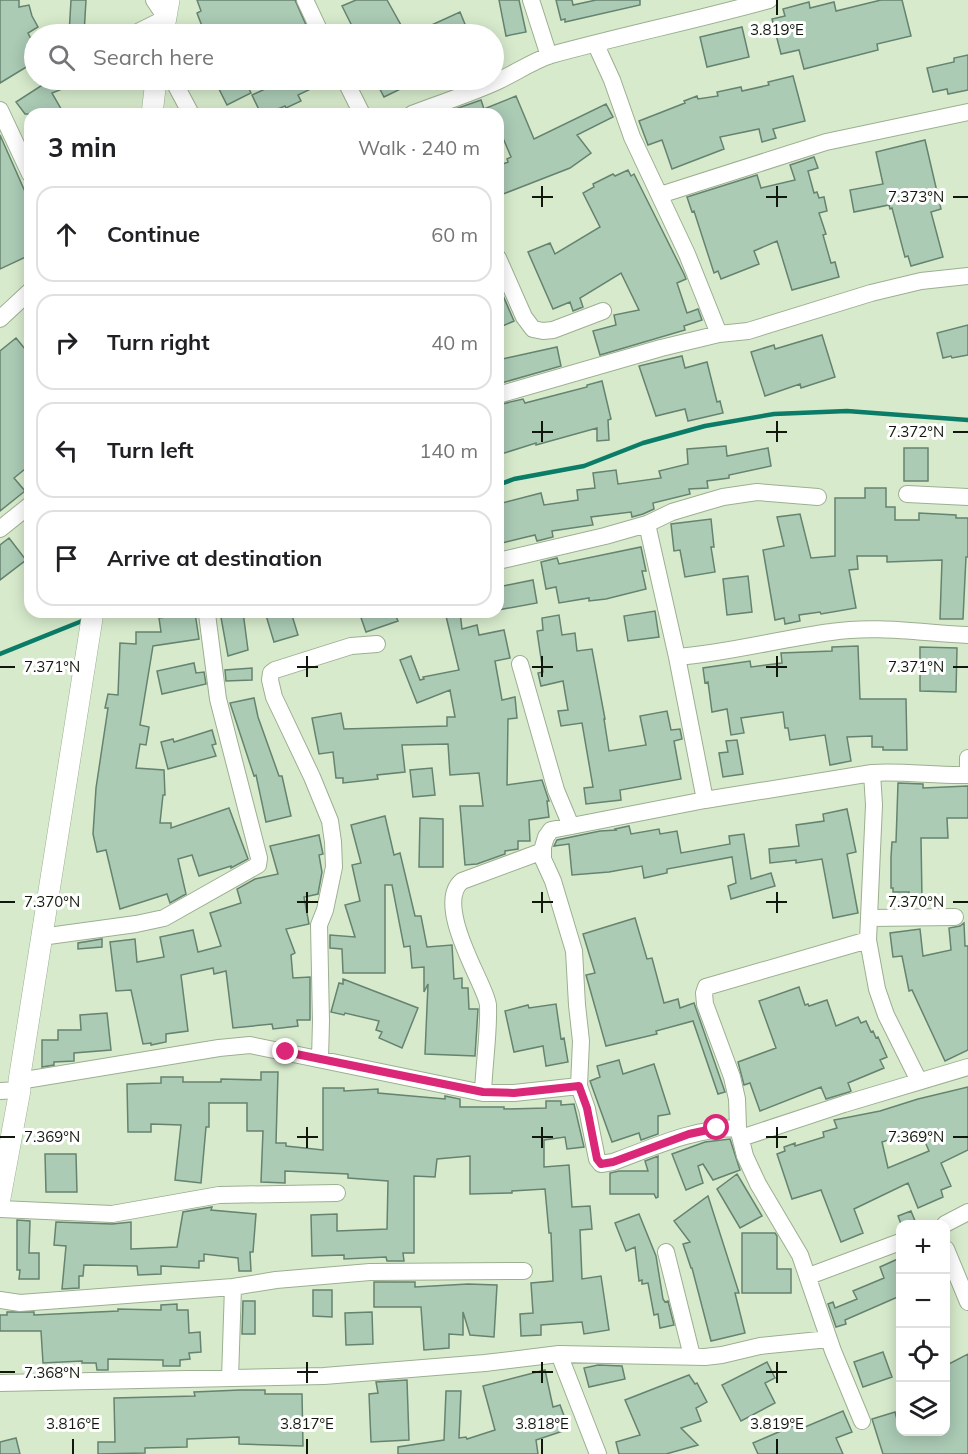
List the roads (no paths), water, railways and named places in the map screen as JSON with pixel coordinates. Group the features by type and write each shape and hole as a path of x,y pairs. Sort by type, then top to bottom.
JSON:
{"street":[{"path":"154,0 166,17"},
{"path":"305,0 316,24"},
{"path":"531,0 549,56"},
{"path":"504,78 549,56 596,45 627,34 717,15 770,0"},
{"path":"596,45 612,80 632,137 687,254 719,334"},
{"path":"153,108 155,90"},
{"path":"178,90 188,108"},
{"path":"350,90 359,108"},
{"path":"428,108 476,90"},
{"path":"0,110 24,161"},
{"path":"660,195 826,142 968,112"},
{"path":"504,272 524,317 533,329 553,330 603,311"},
{"path":"504,392 661,348 719,334 748,331 871,293 921,281 968,276"},
{"path":"0,319 24,297"},
{"path":"504,560 605,536 723,497 757,492 818,497"},
{"path":"907,494 968,497"},
{"path":"0,528 24,510"},
{"path":"646,524 677,657 705,800"},
{"path":"1,1184 13,1087 41,937 93,618"},
{"path":"41,937 164,918 258,865 218,699 208,618"},
{"path":"677,657 704,655 841,631 968,635"},
{"path":"320,1059 319,925 325,910 334,867 333,842 330,821 274,697 270,680 271,673 275,670 351,646 377,644"},
{"path":"520,664 556,790 571,826"},
{"path":"968,758 968,766"},
{"path":"968,775 942,776 913,772 872,773 705,800 551,830 546,837 543,851 543,859 553,881 574,951 581,1041 579,1086 587,1108 597,1159 601,1164 613,1162 689,1134 717,1128 739,1133 968,1067"},
{"path":"872,773 874,805 868,940 877,989 886,1015 919,1082"},
{"path":"483,1092 488,1002 464,946 454,914 454,891 456,885 462,881 543,851"},
{"path":"869,918 954,917"},
{"path":"862,1421 829,1339 800,1255 758,1184 745,1156 739,1133 737,1099 732,1077 705,1004 704,993 706,987 868,940"},
{"path":"13,1087 219,1048 250,1046 483,1092 514,1093 579,1086"},
{"path":"0,1209 112,1214 219,1195 337,1193"},
{"path":"950,1221 968,1212"},
{"path":"809,1276 896,1243"},
{"path":"666,1252 692,1356"},
{"path":"950,1261 968,1302"},
{"path":"0,1300 20,1303 233,1287 276,1280 370,1272 524,1271"},
{"path":"230,1378 233,1287"},
{"path":"0,1383 324,1376 485,1363 558,1354 722,1355 760,1346 829,1339"},
{"path":"558,1354 598,1454"}],"waterway":[{"path":"504,483 584,466 643,443 705,426 774,414 847,411 968,420"},
{"path":"0,654 87,619"}]}
